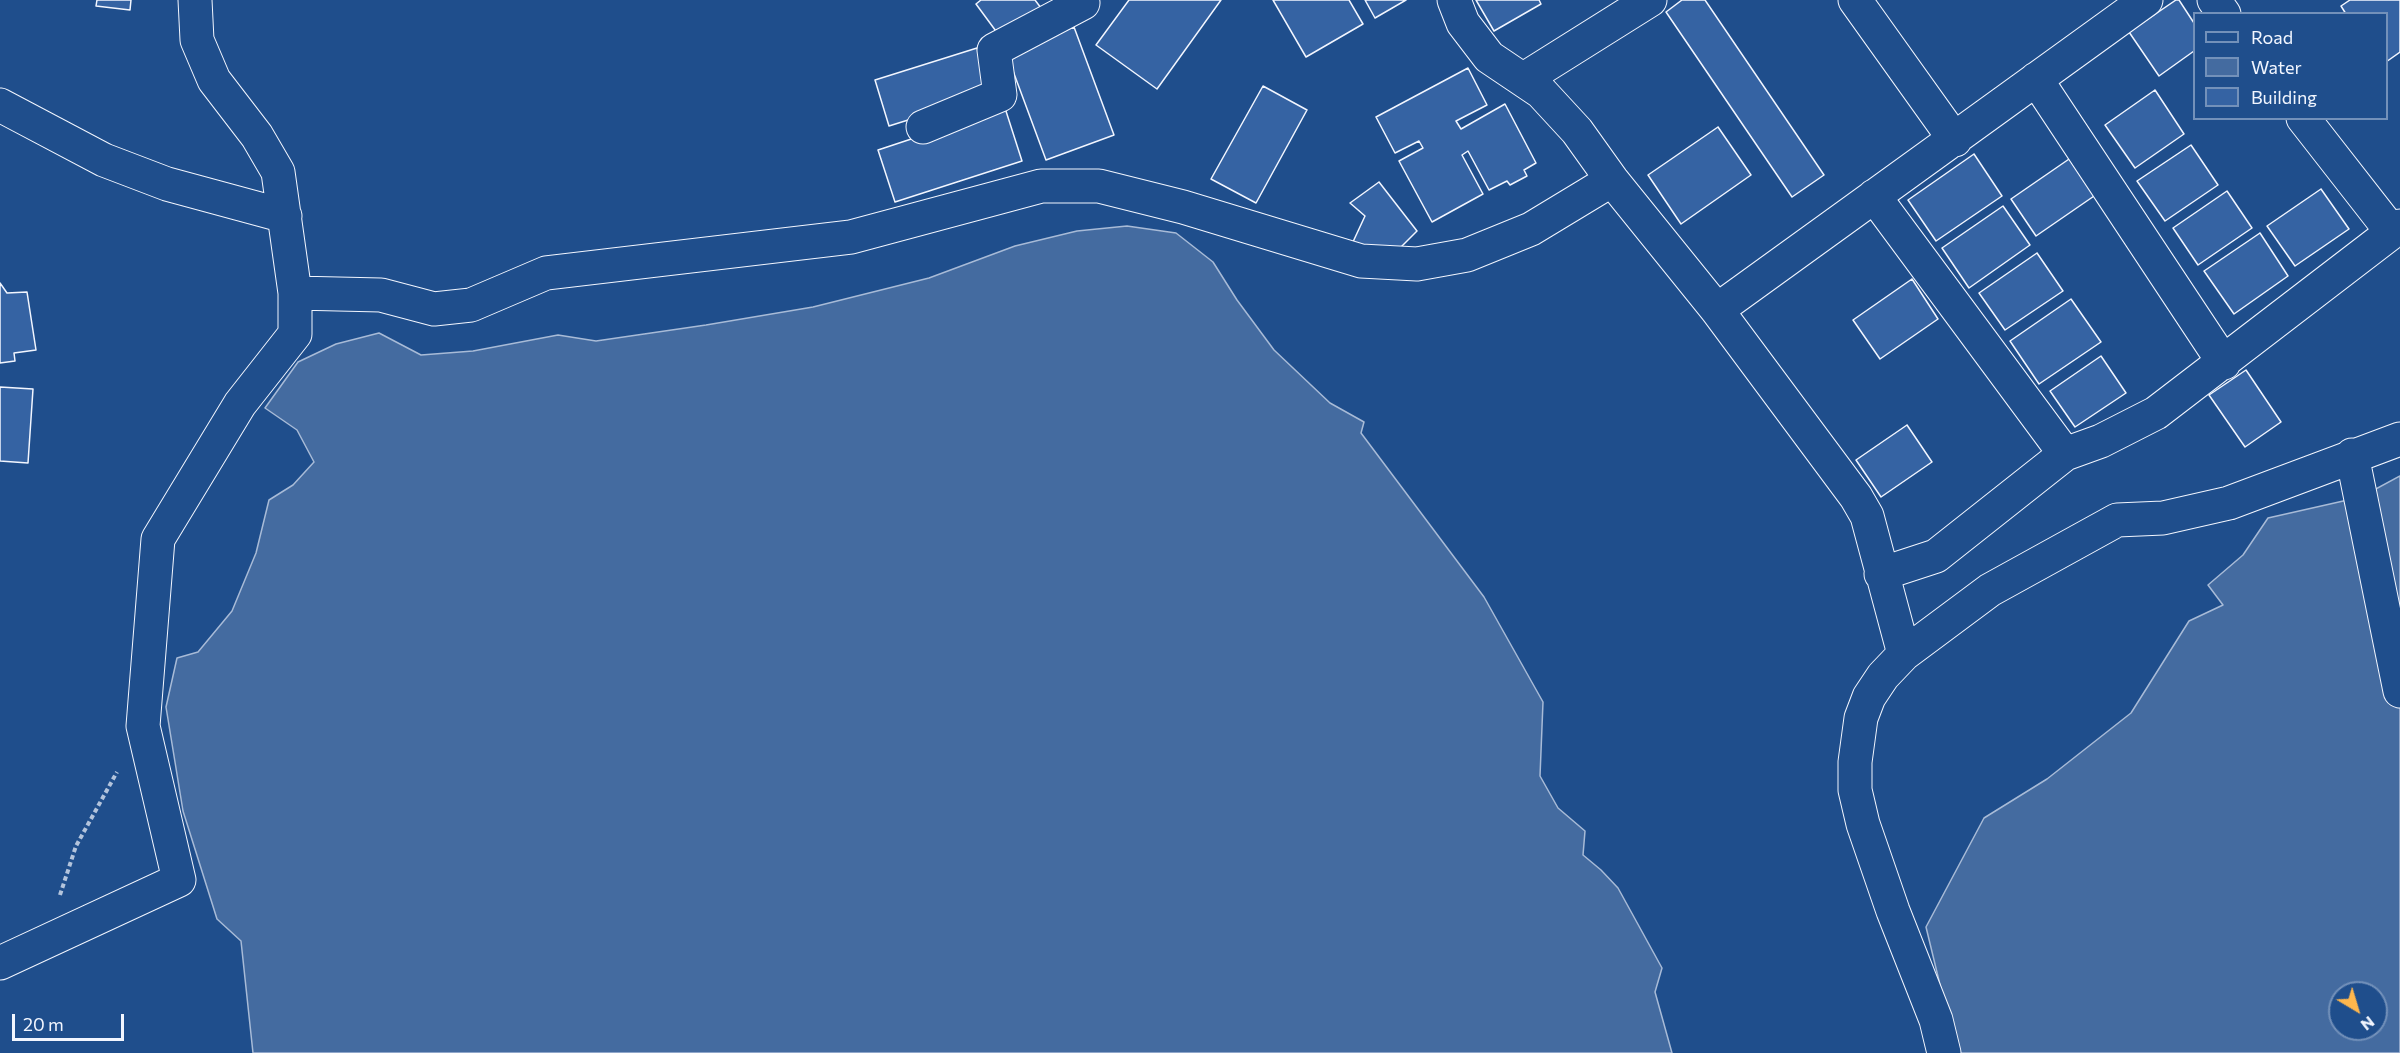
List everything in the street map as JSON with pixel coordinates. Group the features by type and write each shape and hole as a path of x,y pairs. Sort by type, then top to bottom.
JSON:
{"street":[{"path":"0,963 179,880 143,726 158,539 240,404 296,334 295,293 278,172 257,136 214,80 197,40 195,0"},
{"path":"923,127 1000,95 994,50 1083,3 1082,0"},
{"path":"1455,0 1463,24 1489,57 1541,92 1577,131 1612,180 1717,310 1856,497 1867,516 1904,654"},
{"path":"1524,79 1650,0"},
{"path":"1855,0 1955,140"},
{"path":"1717,310 2146,0"},
{"path":"2036,79 2224,363"},
{"path":"0,105 104,160 157,180 285,216"},
{"path":"1881,574 1936,556 2065,454 2101,441 2156,413 2396,229 2305,120"},
{"path":"295,293 381,295 434,309 471,305 546,273 851,237 1041,186 1099,186 1184,207 1361,261 1417,264 1467,255 1531,229 1612,180"},
{"path":"1874,196 2065,454"},
{"path":"1944,1053 1936,1020 1893,911 1863,824 1855,790 1855,762 1861,718 1878,683 1904,654 1990,591 2117,520 2163,518 2229,503 2352,455 2400,439"},
{"path":"2352,455 2400,691"}],"path":[{"path":"45,943 76,846 143,726"}],"water":[{"path":"1127,226 1176,233 1213,262 1237,300 1274,350 1330,403 1364,422 1361,433 1484,597 1543,702 1540,776 1558,808 1585,831 1583,855 1618,888 1662,968 1655,992 1672,1053 253,1053 241,941 217,919 183,811 166,707 177,658 198,652 232,611 256,553 269,500 293,485 314,462 297,430 265,408 298,362 336,344 379,333 421,355 473,351 558,335 596,341 706,325 813,307 929,278 1015,246 1077,231"},
{"path":"2400,476 2400,1053 1960,1053 1949,1022 1926,927 1984,818 2047,779 2131,713 2189,621 2223,605 2208,585 2243,555 2268,518 2361,497"}],"building":[{"path":"97,0 131,0 130,10 96,6"},
{"path":"981,0 1035,0 1041,8 1001,38 976,4"},
{"path":"1129,0 1221,0 1157,89 1096,45"},
{"path":"1273,0 1349,0 1363,24 1306,57"},
{"path":"1365,0 1406,0 1375,18"},
{"path":"1476,0 1539,0 1541,4 1494,31"},
{"path":"1682,0 1705,0 1824,175 1792,197 1666,12"},
{"path":"2179,0 2193,21 2193,52 2159,76 2129,32"},
{"path":"2350,0 2400,0 2400,52 2388,61 2388,12 2345,12 2341,6"},
{"path":"1074,27 1114,135 1046,160 1006,52"},
{"path":"977,48 991,94 889,126 875,80"},
{"path":"1468,68 1487,105 1456,121 1461,129 1505,104 1536,163 1524,170 1527,176 1510,185 1507,181 1489,190 1468,151 1462,155 1483,194 1432,222 1399,161 1423,148 1419,141 1395,153 1376,117"},
{"path":"1263,86 1307,110 1256,203 1211,179"},
{"path":"2155,90 2184,134 2135,168 2105,125"},
{"path":"1005,108 1022,161 895,202 878,150"},
{"path":"1718,127 1751,175 1681,224 1648,175"},
{"path":"2191,145 2218,185 2165,221 2137,181"},
{"path":"1974,154 2002,196 1936,241 1908,200"},
{"path":"2072,157 2097,194 2036,236 2011,199"},
{"path":"1379,182 1417,231 1398,250 1352,244 1365,216 1350,203"},
{"path":"2321,189 2349,229 2295,266 2267,226"},
{"path":"2227,191 2252,228 2198,265 2173,228"},
{"path":"2003,206 2030,245 1969,288 1942,248"},
{"path":"2260,233 2288,276 2234,314 2204,271"},
{"path":"2037,253 2063,291 2005,330 1979,293"},
{"path":"1912,279 1938,319 1880,359 1853,320"},
{"path":"0,283 7,293 27,292 36,350 14,353 15,361 0,363"},
{"path":"2071,299 2101,342 2039,384 2010,341"},
{"path":"2101,356 2126,393 2075,427 2050,391"},
{"path":"2246,370 2281,422 2245,447 2209,395"},
{"path":"0,387 33,389 28,463 0,461"},
{"path":"1907,425 1932,462 1881,497 1856,460"}]}
